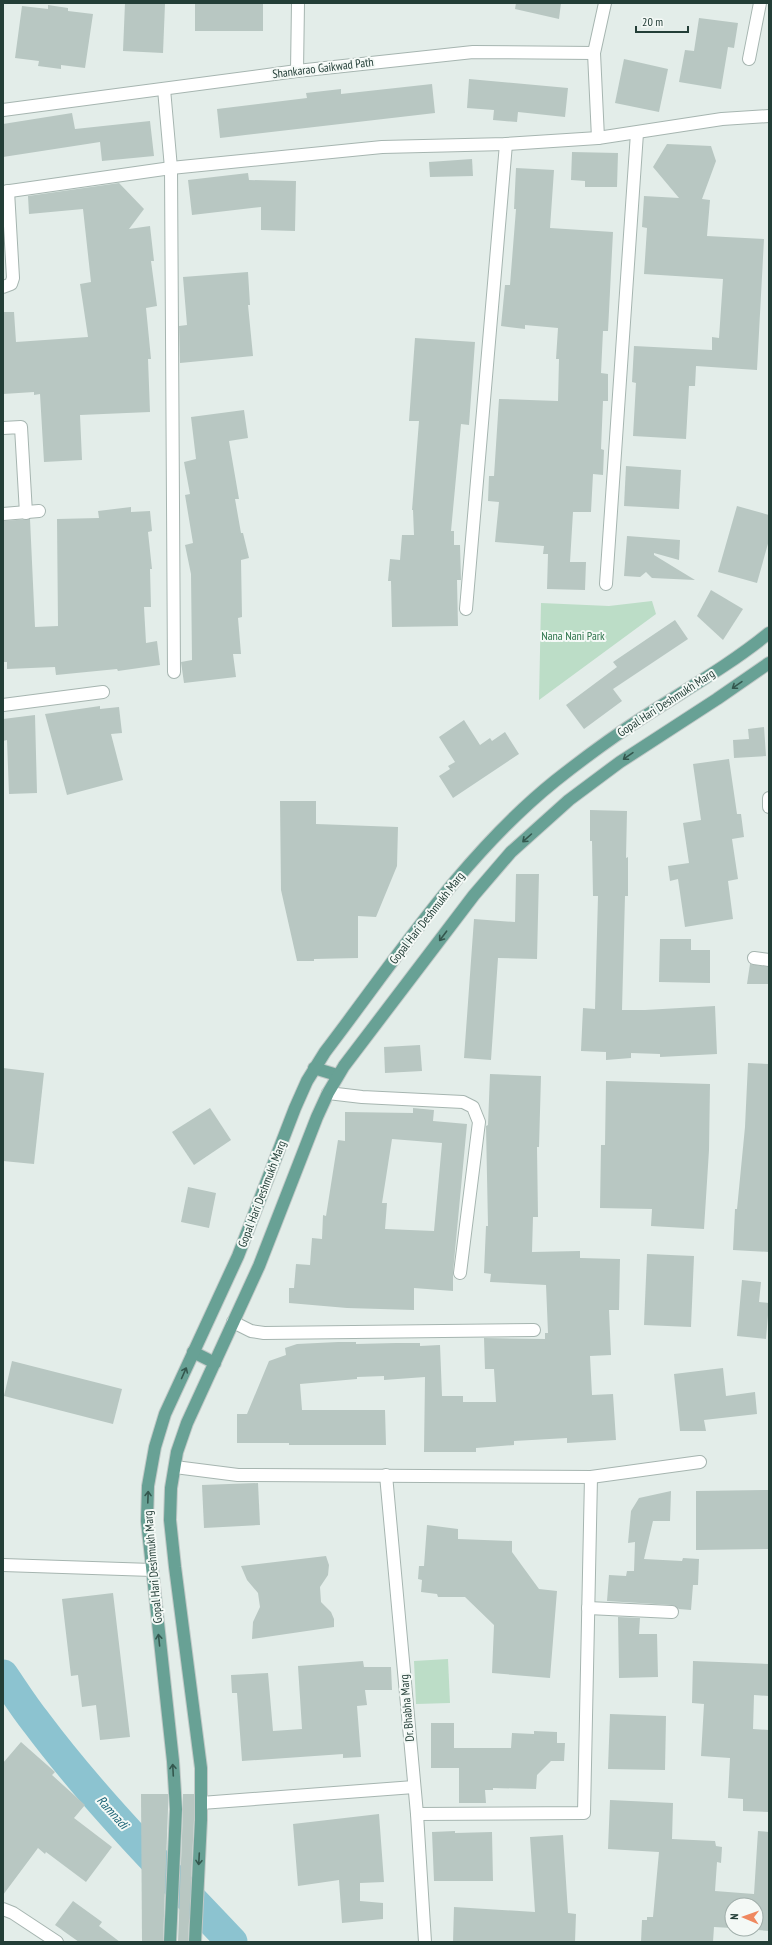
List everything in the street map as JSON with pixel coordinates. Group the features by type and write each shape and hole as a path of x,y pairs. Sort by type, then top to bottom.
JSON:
{"main road":[{"name":"Gopal Hari Deshmukh Marg","path":"170,1942 176,1809 173,1761 147,1521 148,1486 155,1446 165,1414 238,1256 295,1108 314,1068 325,1052 451,886 490,840 554,781 644,716 727,664 769,633"},
{"name":"Gopal Hari Deshmukh Marg","path":"195,1941 201,1820 201,1768 175,1567 170,1520 171,1488 178,1452 187,1423 259,1266 328,1093 338,1075 474,894 507,856 569,800 620,762 718,699 769,662"},
{"path":"314,1068 338,1075"},
{"path":"194,1352 215,1363"}],"street":[{"path":"297,71 298,3"},
{"path":"598,138 594,53 605,3"},
{"path":"749,59 760,3"},
{"name":"Shankarao Gaikwad Path","path":"3,110 297,71 473,52 594,53"},
{"path":"164,89 171,168 174,672"},
{"path":"3,286 11,284 13,278 5,192 171,168 382,147 506,144 598,138 722,119 769,116"},
{"path":"606,584 637,133"},
{"path":"466,610 506,144"},
{"path":"3,428 21,427 26,513"},
{"path":"3,514 39,511"},
{"path":"3,705 103,692"},
{"path":"769,798 769,807"},
{"path":"754,958 769,960"},
{"path":"328,1093 362,1097 463,1102 473,1107 479,1122 460,1272"},
{"path":"234,1322 251,1331 264,1333 534,1330"},
{"path":"175,1467 238,1475 592,1477 700,1462"},
{"name":"Dr. Bhabha Marg","path":"386,1475 417,1814 425,1942"},
{"path":"417,1814 584,1813 592,1477"},
{"path":"3,1565 152,1570"},
{"path":"588,1608 672,1612"},
{"path":"201,1803 414,1787"},
{"path":"3,1909 13,1913 57,1942"}],"green space":[{"name":"Nana Nani Park","path":"652,601 656,614 539,700 541,603 609,606"},
{"path":"448,1659 450,1703 416,1704 414,1661"}],"building":[{"path":"125,3 165,4 163,53 123,51"},
{"path":"195,3 263,3 263,31 195,31"},
{"path":"516,3 561,3 559,19 515,9"},
{"path":"48,5 68,8 68,11 93,14 85,68 61,65 61,69 38,66 39,61 15,58 22,6 48,9"},
{"path":"699,18 738,23 734,48 728,47 721,89 679,82 685,50 694,51"},
{"path":"624,59 668,69 659,112 615,103"},
{"path":"469,79 568,88 565,117 518,112 517,122 493,120 494,110 467,108"},
{"path":"432,84 435,113 220,138 217,109 307,98 306,93 341,89 341,94"},
{"path":"72,113 75,129 150,121 154,156 102,161 100,142 3,157 3,124"},
{"path":"667,144 711,146 716,161 702,199 710,200 707,236 764,239 757,370 696,366 695,386 689,386 686,439 633,436 636,383 632,382 634,346 712,350 712,337 719,338 723,279 644,274 647,228 642,227 644,196 679,198 653,167"},
{"path":"572,152 618,153 617,187 585,187 585,181 571,180"},
{"path":"472,159 473,176 430,177 429,162"},
{"path":"516,168 554,170 550,228 613,232 608,331 603,331 601,373 608,374 608,401 603,401 601,449 604,450 603,475 593,474 591,512 573,512 570,562 586,562 585,590 547,589 548,554 543,554 544,546 495,542 499,502 488,501 489,476 494,476 499,399 558,401 559,359 556,359 558,328 525,325 525,329 501,326 505,285 510,285 516,209 514,209"},
{"path":"248,173 249,180 296,181 295,231 261,230 261,207 192,215 188,180"},
{"path":"119,183 144,209 129,229 150,226 154,261 151,261 157,306 146,308 151,359 148,359 150,412 80,415 82,460 44,462 40,394 34,395 34,392 3,394 3,312 14,312 16,342 88,337 80,284 91,282 83,209 29,214 28,196"},
{"path":"248,272 250,305 248,305 253,356 180,363 179,326 187,325 183,277"},
{"path":"415,338 475,342 469,425 461,424 451,531 454,531 454,545 460,545 461,580 457,580 458,626 392,627 391,581 388,581 390,559 400,560 402,535 414,535 412,510 419,421 409,421"},
{"path":"244,410 248,438 229,441 239,499 235,499 241,533 243,533 249,558 241,560 242,617 238,618 241,654 233,654 236,677 184,683 181,662 192,660 191,574 185,545 193,543 185,495 190,494 184,462 196,459 191,417"},
{"path":"626,466 681,470 679,509 624,506"},
{"path":"737,506 769,515 769,540 757,583 718,572"},
{"path":"131,507 131,512 150,511 152,531 148,532 152,569 150,569 151,607 144,607 146,643 157,641 160,665 118,671 117,669 56,675 55,667 7,669 7,662 3,662 3,521 30,519 35,627 58,626 57,519 99,518 98,511"},
{"path":"627,536 680,540 679,560 654,553 654,555 695,580 652,578 646,572 640,577 624,576"},
{"path":"711,590 743,609 723,640 697,616"},
{"path":"675,620 688,639 613,689 622,701 584,729 566,705 617,667 613,662"},
{"path":"100,706 100,709 119,707 122,733 111,734 123,780 67,795 45,714"},
{"path":"35,715 37,793 9,794 7,740 3,741 3,719"},
{"path":"464,720 480,745 490,738 492,741 505,732 519,754 453,798 439,776 450,769 448,766 455,762 439,737"},
{"path":"764,727 766,756 734,758 733,740 749,739 748,729"},
{"path":"729,759 737,814 741,814 744,837 732,839 738,879 728,881 733,919 685,927 678,879 670,881 668,866 689,863 683,823 701,820 693,764"},
{"path":"280,801 316,801 316,824 398,827 397,866 376,917 358,916 358,958 297,961 281,890"},
{"path":"590,810 627,811 626,858 628,857 628,896 625,896 622,1010 715,1006 717,1054 660,1057 660,1054 631,1053 631,1058 606,1060 606,1052 581,1051 583,1008 595,1009 598,896 593,896"},
{"path":"516,874 539,874 537,959 498,958 491,1060 464,1058 474,919 515,922"},
{"path":"660,939 691,939 691,950 710,950 710,983 659,982"},
{"path":"750,964 769,967 769,984 747,984"},
{"path":"420,1045 422,1071 385,1073 384,1047"},
{"path":"748,1063 769,1064 769,1252 733,1250 735,1209 737,1209 745,1127"},
{"path":"3,1068 44,1073 34,1164 3,1161"},
{"path":"490,1074 541,1076 539,1147 537,1147 538,1217 533,1217 532,1252 580,1251 580,1258 620,1259 619,1310 609,1310 611,1355 590,1356 592,1395 613,1394 616,1440 567,1443 567,1438 514,1441 514,1445 476,1448 476,1452 424,1452 425,1377 384,1380 384,1376 357,1377 357,1379 300,1384 302,1410 385,1410 386,1445 289,1445 289,1443 237,1443 237,1414 247,1414 269,1361 286,1355 285,1348 297,1344 338,1342 356,1342 356,1344 420,1343 420,1346 440,1345 442,1396 463,1396 463,1402 496,1402 494,1369 485,1369 484,1338 545,1339 545,1333 548,1333 546,1285 490,1282 491,1274 484,1273 486,1226 488,1226 486,1126 488,1125"},
{"path":"606,1081 710,1084 709,1150 704,1229 651,1226 652,1209 600,1208 601,1145 605,1145"},
{"path":"210,1108 231,1140 194,1165 172,1132"},
{"path":"413,1108 434,1110 433,1121 467,1124 453,1272 453,1291 414,1288 414,1310 347,1308 289,1303 289,1288 294,1288 296,1264 310,1265 312,1238 322,1239 323,1215 326,1216 338,1140 345,1141 345,1112 413,1113","holes":["392,1139 442,1143 434,1231 385,1229 387,1203 382,1203"]},
{"path":"188,1187 216,1193 209,1228 181,1222"},
{"path":"647,1254 694,1256 691,1327 644,1325"},
{"path":"742,1280 761,1282 759,1302 769,1303 766,1339 737,1336"},
{"path":"12,1361 122,1389 113,1424 4,1396"},
{"path":"723,1368 726,1396 755,1392 757,1414 704,1420 706,1431 680,1431 674,1374"},
{"path":"258,1483 260,1525 204,1528 202,1485"},
{"path":"769,1490 769,1549 696,1550 696,1491"},
{"path":"671,1491 670,1521 653,1521 644,1559 682,1561 683,1558 699,1559 698,1585 693,1585 691,1610 679,1609 672,1605 607,1601 609,1575 626,1576 627,1571 634,1571 635,1542 628,1543 631,1511 639,1498"},
{"path":"427,1525 458,1529 458,1539 512,1541 512,1552 539,1589 557,1591 550,1678 492,1673 494,1625 465,1597 438,1597 437,1594 421,1592 422,1580 418,1579 419,1566 424,1566"},
{"path":"326,1556 329,1565 328,1575 320,1587 321,1602 331,1612 334,1619 334,1627 252,1639 253,1622 260,1607 258,1593 247,1580 241,1566"},
{"path":"113,1593 130,1737 100,1740 96,1705 82,1707 78,1675 71,1676 62,1599"},
{"path":"618,1617 640,1618 639,1634 657,1634 658,1677 619,1678"},
{"path":"363,1661 364,1667 391,1667 392,1690 365,1690 367,1705 357,1706 361,1757 343,1758 343,1754 242,1761 237,1693 232,1693 231,1675 268,1673 273,1731 302,1729 298,1666"},
{"path":"693,1661 769,1664 769,1696 754,1695 753,1729 769,1730 769,1812 743,1811 743,1799 728,1798 730,1758 701,1756 704,1704 692,1703"},
{"path":"610,1714 666,1716 665,1770 608,1769"},
{"path":"431,1723 454,1723 454,1748 511,1748 512,1733 534,1734 534,1731 557,1732 557,1743 565,1743 564,1761 551,1761 537,1775 536,1789 493,1788 493,1790 485,1790 486,1803 459,1803 459,1768 431,1768"},
{"path":"21,1742 55,1772 52,1775 85,1805 74,1818 112,1847 86,1882 46,1852 45,1854 38,1848 3,1895 3,1763"},
{"path":"141,1794 168,1794 163,1942 142,1942"},
{"path":"183,1794 194,1794 194,1820 188,1942 178,1942 183,1809"},
{"path":"610,1800 673,1803 672,1839 715,1841 716,1846 722,1847 721,1863 717,1862 715,1891 754,1894 758,1831 769,1832 769,1931 764,1931 764,1897 724,1897 724,1928 714,1927 713,1942 641,1942 642,1920 647,1920 647,1917 653,1917 659,1852 608,1849"},
{"path":"379,1814 384,1882 360,1883 360,1901 383,1903 383,1919 342,1923 339,1880 298,1886 293,1824"},
{"path":"455,1831 455,1833 492,1832 493,1881 434,1881 432,1832"},
{"path":"563,1835 568,1913 576,1914 575,1942 453,1942 454,1907 535,1912 530,1837"},
{"path":"73,1901 102,1922 99,1926 120,1942 79,1942 55,1925"}],"waterway":[{"name":"Ramnadi","path":"3,1675 23,1705 106,1808 232,1942"}]}
